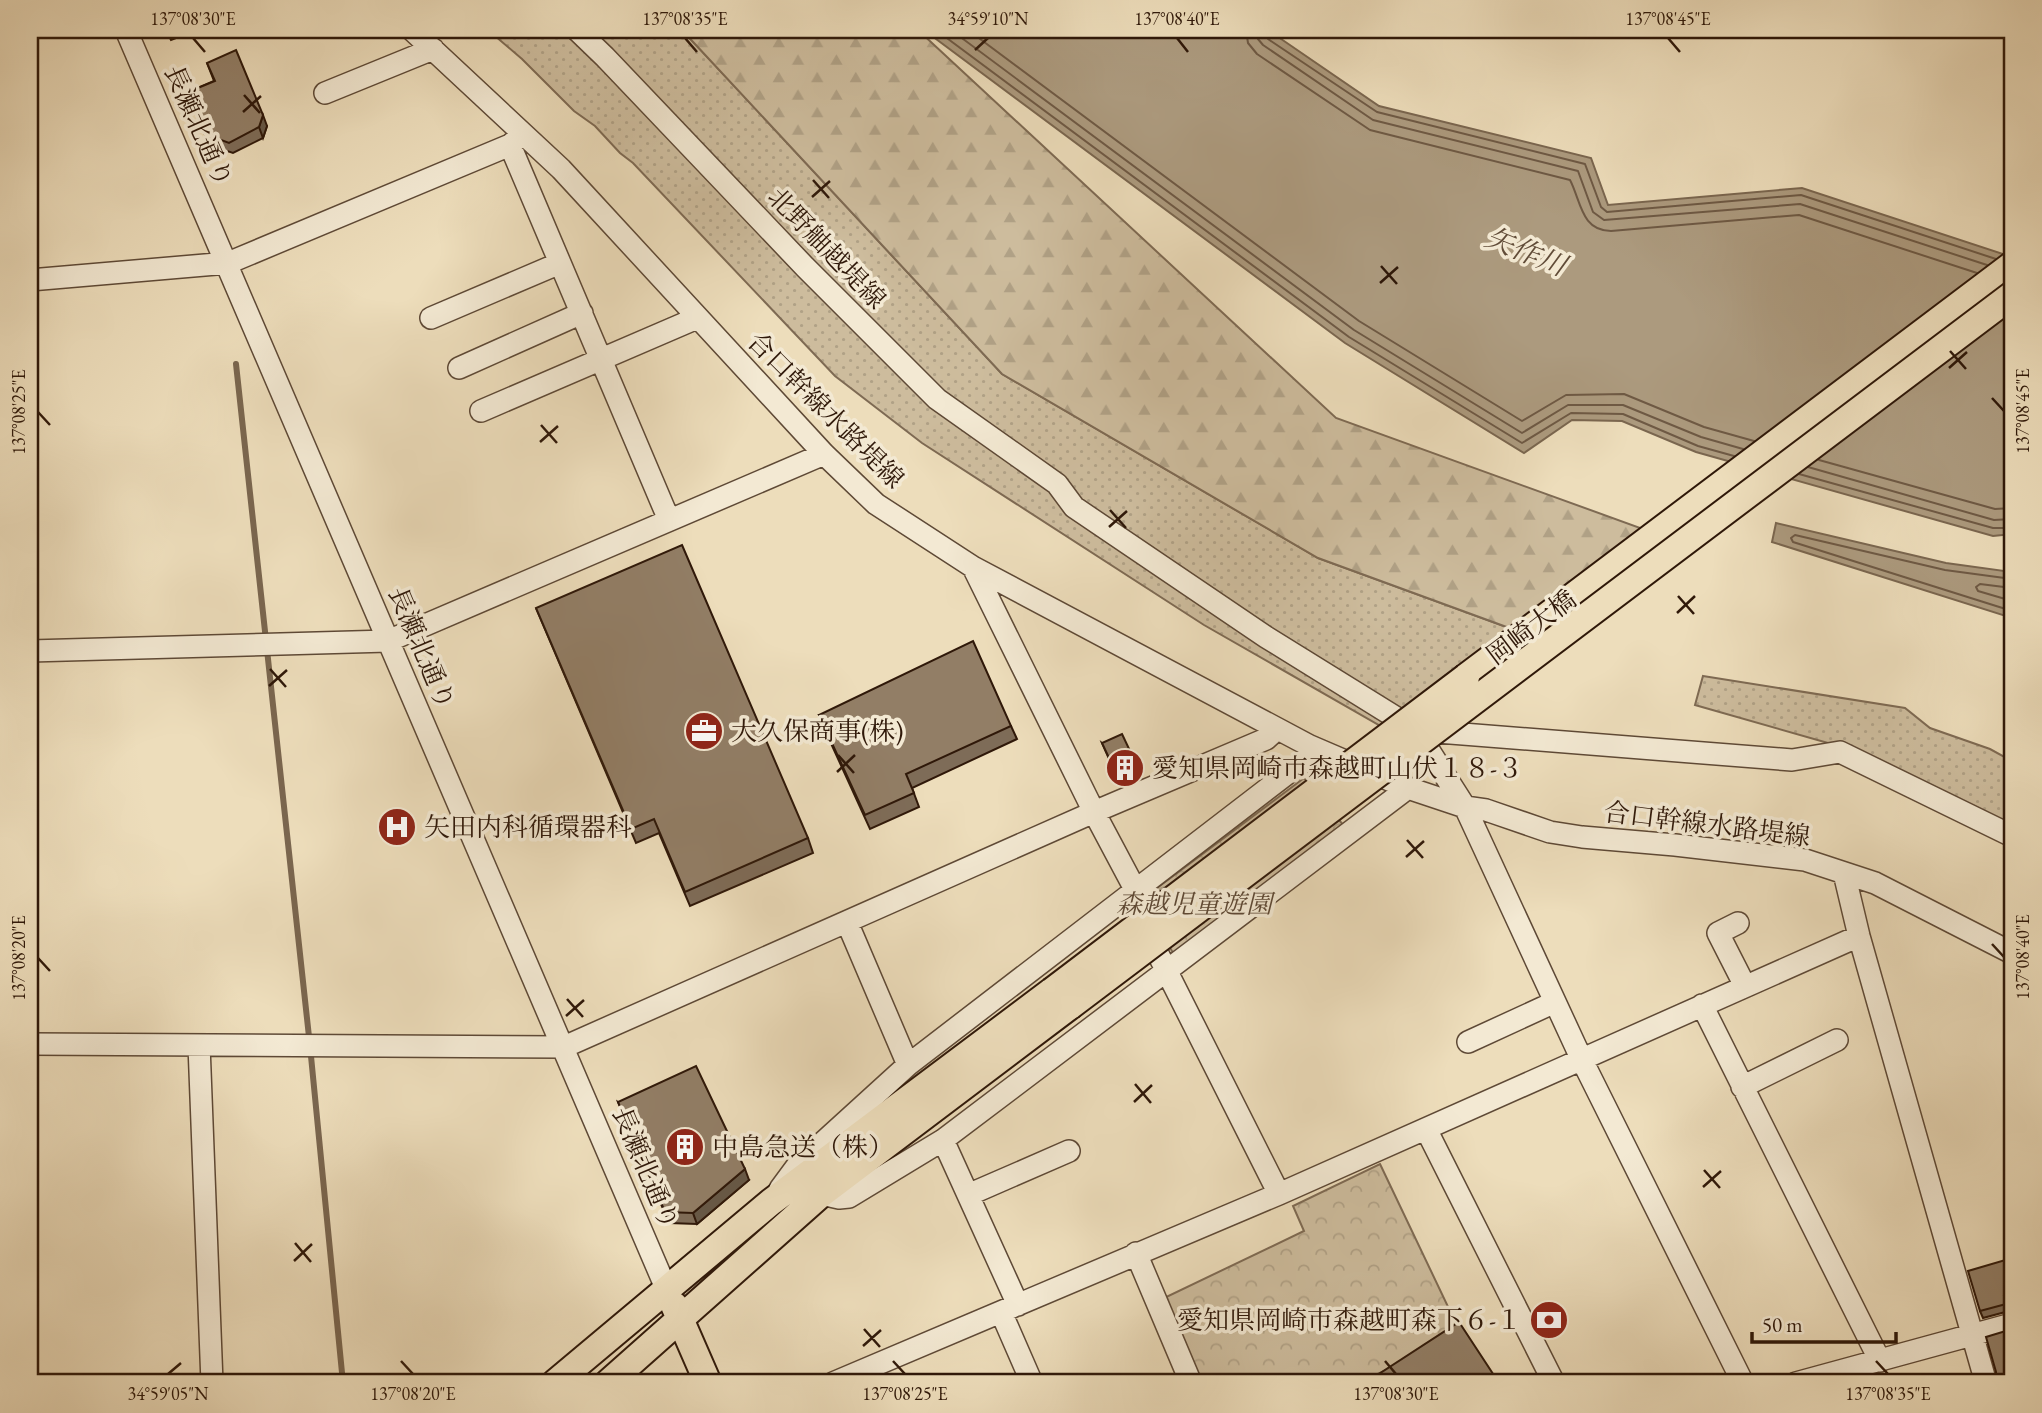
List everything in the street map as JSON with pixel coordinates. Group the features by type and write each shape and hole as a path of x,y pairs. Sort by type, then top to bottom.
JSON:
{"main road":[{"name":"岡崎大橋","path":"1061,998 1643,541 2012,265"},
{"name":"岡崎大橋","path":"1061,998 2012,295"},
{"path":"608,1383 821,1194 1061,998"},
{"path":"555,1383 666,1287 771,1202 1061,998"},
{"path":"666,1287 708,1383"}],"street":[{"name":"長瀬北通り","path":"126,30 666,1287"},
{"name":"合口幹線水路堤線","path":"412,30 433,49 516,140 561,169 824,454 876,504 974,567 1318,750 1408,788 1561,834 1805,860 1874,883 2012,953"},
{"name":"北野舳越堤線","path":"577,30 936,399 1057,484 1074,507 1266,637 1416,730"},
{"path":"325,93 433,49"},
{"path":"30,281 228,263 516,140 560,263 669,520"},
{"path":"431,318 560,263"},
{"path":"459,368 582,313"},
{"path":"481,411 697,318"},
{"path":"30,651 388,641 824,454"},
{"path":"974,567 1279,1194"},
{"path":"30,1044 564,1047 1094,812 1266,739 1277,729"},
{"path":"1416,730 1465,807 1581,1058 1743,1383"},
{"path":"1416,730 1792,760 1840,752 2012,836"},
{"path":"771,1202 797,1166 908,1065 1318,750"},
{"path":"821,1194 849,1197 943,1140 1408,788"},
{"path":"1844,873 1859,936 1986,1383"},
{"path":"847,922 908,1065"},
{"path":"1738,923 1718,933 1745,986"},
{"path":"833,1383 1279,1194 1859,936"},
{"path":"1468,1042 1555,1002"},
{"path":"1702,1005 1881,1361"},
{"path":"1742,1087 1837,1040"},
{"path":"199,1045 212,1383"},
{"path":"1426,1129 1554,1383"},
{"path":"943,1140 968,1195 1010,1308 1032,1383"},
{"path":"968,1195 1069,1151"},
{"path":"1136,1254 1191,1383"},
{"path":"1796,1383 2012,1324"}],"green space":[{"path":"488,30 682,30 1002,374 1318,558 1523,633 1398,736 1204,625 922,443 835,376 633,163"},
{"path":"682,30 918,30 1336,418 1654,533 1523,633 1318,558 1002,374"},
{"path":"1703,676 1905,708 1930,728 1990,749 2012,761 2012,830 1842,747 1695,705"},
{"name":"森越児童遊園","path":"1304,778 1350,833 1178,961 1141,900"},
{"path":"1380,1164 1461,1334 1359,1383 1200,1383 1160,1300 1304,1231 1293,1206"}],"water":[{"name":"矢作川","path":"924,30 1268,30 1379,106 1591,158 1608,205 1802,188 2012,257 2012,534 1993,536 1696,452 1622,421 1572,420 1524,453 1345,343"},
{"path":"1776,523 1946,563 2012,572 2012,618 1772,542"}],"building":[{"path":"236,50 263,115 259,127 229,143 205,134 188,92 215,81 207,63"},
{"path":"682,545 808,838 685,892 654,819 631,829 536,608"},
{"path":"973,641 1011,726 906,774 914,793 865,815 819,715"},
{"name":"愛知県岡崎市森越町山伏１８‐３","path":"1122,734 1139,770 1119,779 1102,743"},
{"name":"中島急送（株）","path":"696,1066 745,1169 693,1213 665,1212 618,1102"},
{"path":"2012,1258 2012,1293 2004,1296 2006,1304 1980,1311 1968,1271"},
{"path":"1459,1322 1499,1383 1365,1383"},
{"path":"2012,1329 2012,1378 1996,1383 1996,1372 1986,1337"}],"waterway":[{"path":"236,364 310,1046 343,1383"}],"place":[{"name":"大久保商事(株)","path":"704,731"},
{"name":"愛知県岡崎市森越町山伏１８‐３","path":"1125,768"},
{"name":"矢田内科循環器科","path":"397,827"},
{"name":"中島急送（株）","path":"685,1147"},
{"name":"愛知県岡崎市森越町森下６‐１","path":"1549,1320"}]}
